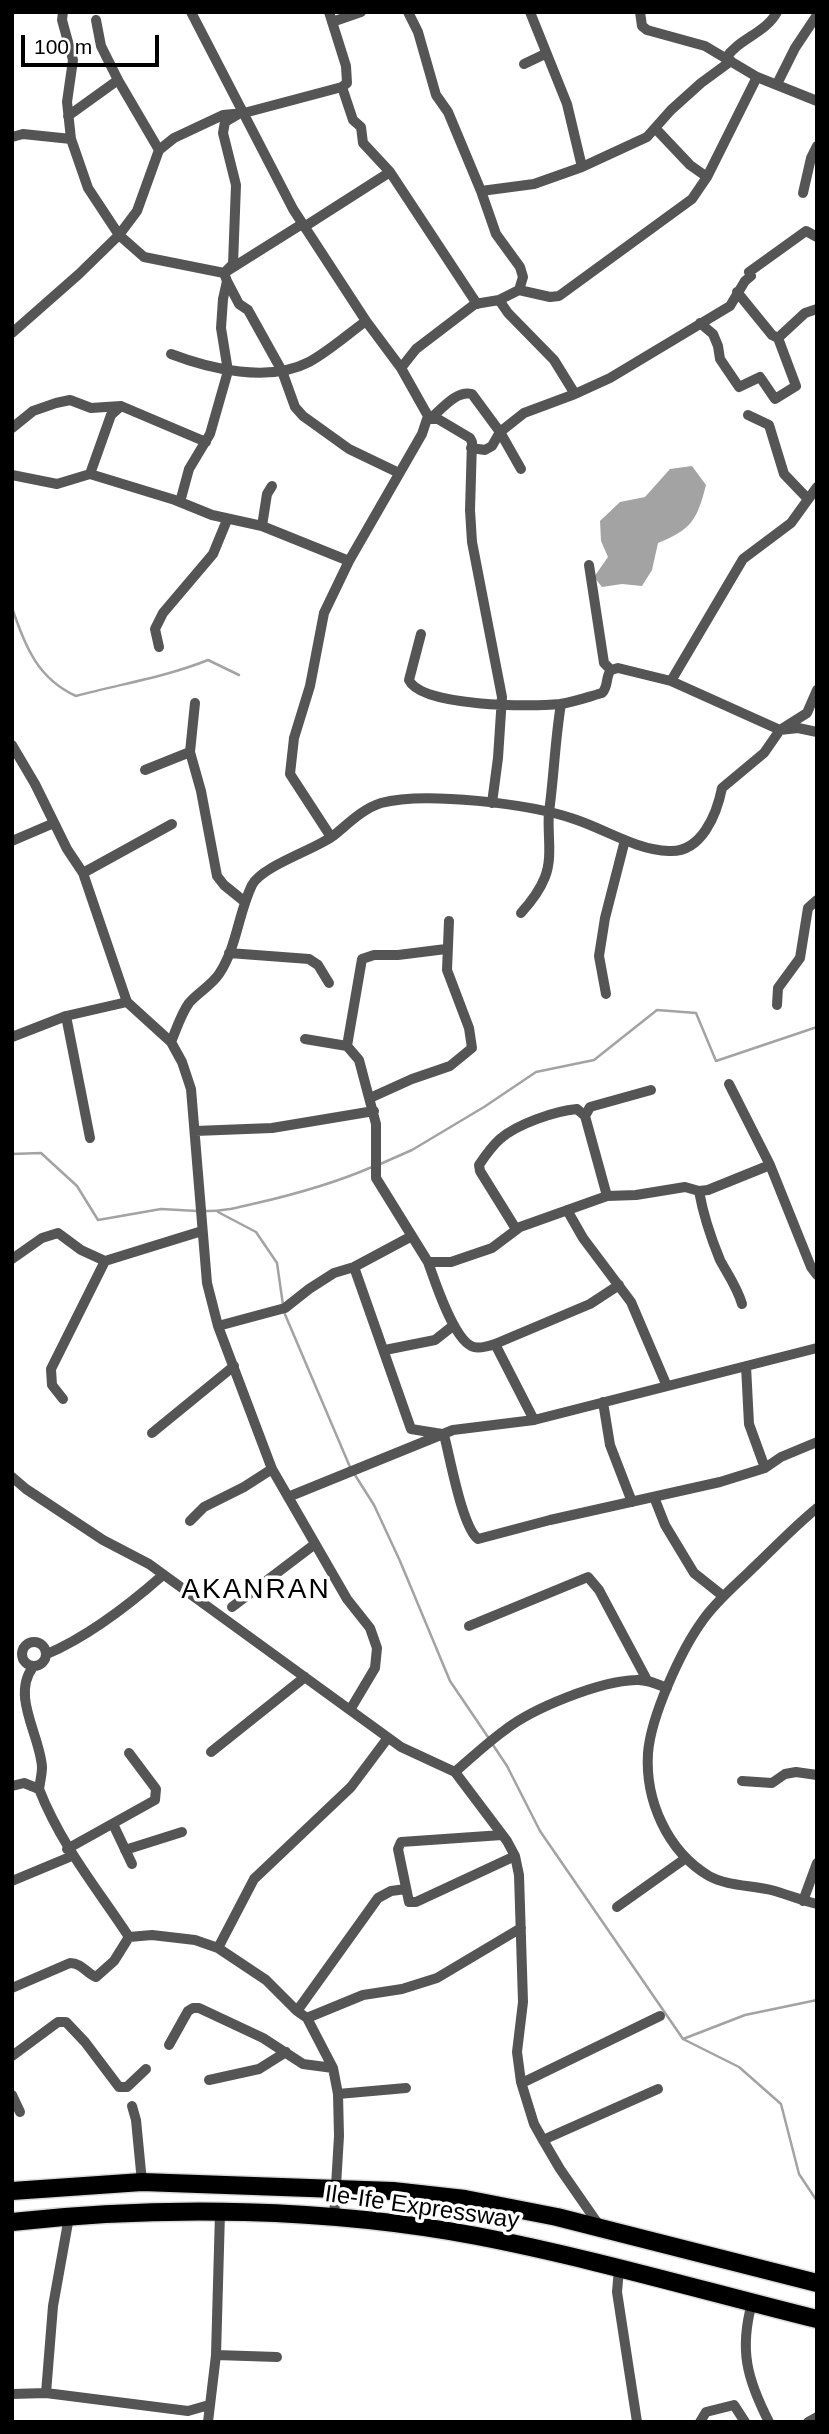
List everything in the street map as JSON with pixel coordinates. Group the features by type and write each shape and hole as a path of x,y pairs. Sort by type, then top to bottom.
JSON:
{"highway":[{"name":"Ile-Ife Expressway","path":"12,2191 142,2182 337,2188 466,2199 601,2228 817,2283"},
{"name":"Ile-Ife Expressway","path":"12,2222 129,2214 220,2213 334,2219 477,2236 817,2319"}],"street":[{"path":"63,12 62,20 73,60 66,102 71,139 88,188 119,235 144,257 225,277 390,172"},
{"path":"191,12 303,226 366,321 401,368 429,418"},
{"path":"12,332 119,235 137,211 159,150 174,138 223,115 242,113 342,88 347,83 346,66 330,17 361,12"},
{"path":"408,12 418,32 436,95 448,112 496,234 520,267 523,277 519,290"},
{"path":"530,12 567,104 582,167"},
{"path":"640,12 642,26 648,30 705,46 757,77 817,101"},
{"path":"481,191 534,184 582,167 647,137 728,60 732,48 761,29 777,12"},
{"path":"777,85 795,48 817,15"},
{"path":"96,20 101,46 159,150"},
{"path":"524,64 545,54"},
{"path":"401,368 416,349 477,304 499,300 519,290 550,297 559,296 692,199 707,177 757,77"},
{"path":"68,116 118,80"},
{"path":"342,88 353,120 361,127 363,143 390,172 477,304"},
{"path":"180,502 190,469 210,434 228,371 221,328 225,277 233,264 236,185 223,133 225,122 242,113"},
{"path":"208,122 223,133"},
{"path":"655,128 690,165 707,177"},
{"path":"12,137 23,134 71,139"},
{"path":"803,193 811,158 817,146"},
{"path":"471,448 485,450 492,446 500,432 524,413 610,378 730,306 737,292 751,276 749,272 806,231 817,237"},
{"path":"225,277 239,304 248,310 282,371 295,407 303,416 349,449 399,473"},
{"path":"700,323 713,334 720,359 739,387 760,377 775,399 796,386 778,338 772,335 737,292"},
{"path":"499,300 508,313 554,360 575,394"},
{"path":"778,338 805,313 817,309"},
{"path":"171,354 228,371 282,371 308,362 366,321"},
{"path":"331,837 290,774 294,738 310,685 324,613 349,561 429,418 458,395 466,392 472,394 500,432 521,470"},
{"path":"12,428 33,411 70,400 91,408 121,406 206,442"},
{"path":"90,474 111,415 121,406"},
{"path":"748,415 769,425 784,474 807,498"},
{"path":"429,418 438,419 470,438 472,542 495,655 501,706 499,758 492,803"},
{"path":"12,475 57,484 90,474 180,502 227,520 262,526 349,561"},
{"path":"262,526 267,494 272,486"},
{"path":"671,681 743,559 759,544 778,534 790,523 817,487"},
{"path":"159,647 155,629 163,613 213,554 227,520"},
{"path":"589,565 604,663 611,670"},
{"path":"421,634 410,680 414,687 433,696 501,706 561,704 602,693 607,686 608,674 618,668 671,681 780,730 797,728 817,732"},
{"path":"170,1042 188,1004 218,975 234,942 254,881 331,837 347,822 380,804 416,800 492,803 549,812 575,819 625,840 670,852 685,848 706,831 719,805 722,788 764,753 780,730 807,713 817,690"},
{"path":"195,704 190,752 201,791 217,876 224,886 245,902"},
{"path":"521,913 531,902 546,876 549,812 553,799 554,745 561,704"},
{"path":"12,746 35,784 67,849 83,873 127,1002 170,1042 183,1062 191,1089 207,1283 218,1326 272,1469 347,1599 370,1628 377,1648 375,1668 350,1710"},
{"path":"145,770 190,752"},
{"path":"12,841 54,823"},
{"path":"83,873 172,824"},
{"path":"606,994 600,956 605,918 625,840"},
{"path":"777,1005 778,988 800,958 808,908 817,900"},
{"path":"370,1098 450,1066 471,1048 469,1028 447,970 449,921"},
{"path":"347,1046 362,959 374,955 398,956 446,950"},
{"path":"229,953 309,959 318,964 328,983"},
{"path":"12,1037 66,1016 127,1002"},
{"path":"66,1016 90,1138"},
{"path":"305,1039 347,1046 359,1060 376,1124 376,1178 428,1262 454,1325 467,1344 476,1348 495,1344 590,1304 619,1285"},
{"path":"729,1083 769,1165 811,1267 817,1275"},
{"path":"585,1116 590,1107 651,1090"},
{"path":"516,1229 480,1171 479,1165 501,1138 561,1110 577,1109 585,1116 607,1196"},
{"path":"195,1131 272,1128 374,1111"},
{"path":"428,1262 451,1262 492,1248 516,1229 607,1196 635,1195 685,1187 699,1191 708,1190 769,1165"},
{"path":"699,1191 703,1213 720,1258 729,1277 736,1284 742,1304"},
{"path":"567,1210 583,1238 631,1302 666,1384"},
{"path":"12,1259 42,1238 58,1233 81,1250 105,1261 202,1231"},
{"path":"218,1326 285,1308 334,1273 354,1267 412,1236"},
{"path":"63,1399 52,1385 51,1369 105,1261"},
{"path":"354,1267 411,1429 444,1434"},
{"path":"385,1350 435,1340 454,1325"},
{"path":"495,1344 534,1420"},
{"path":"288,1497 453,1430 534,1420 666,1384 817,1348"},
{"path":"152,1433 234,1366"},
{"path":"746,1366 748,1424 765,1468"},
{"path":"603,1402 610,1445 632,1502"},
{"path":"444,1434 463,1511 472,1535 478,1539 720,1482 765,1468 781,1457 817,1442"},
{"path":"190,1521 204,1507 272,1469"},
{"path":"12,1477 103,1540 149,1564 387,1739 454,1772 515,1856 519,1875 523,2001 517,2052 522,2083 534,2124 560,2169 601,2228"},
{"path":"654,1497 665,1525 694,1573 723,1597"},
{"path":"817,1508 790,1530 703,1620 681,1656 667,1688 648,1751 650,1788 661,1821 686,1858 710,1877 772,1890 817,1904"},
{"path":"232,1607 314,1544"},
{"path":"47,1654 63,1647 117,1611 163,1575"},
{"path":"469,1626 588,1577 599,1590 647,1681"},
{"path":"32,1642 45,1647 47,1654 40,1666 26,1664 22,1658 22,1651 32,1642"},
{"path":"33,1667 26,1676 25,1697 42,1769 38,1789 70,1853 129,1937"},
{"path":"211,1752 305,1677"},
{"path":"454,1772 507,1728 563,1699 602,1685 635,1680 667,1688"},
{"path":"218,1948 254,1878 351,1787 387,1739"},
{"path":"12,1881 70,1853 155,1800 156,1789 129,1753"},
{"path":"741,1781 772,1783 785,1773 796,1772 817,1775"},
{"path":"12,1786 24,1783 38,1789"},
{"path":"113,1824 132,1864"},
{"path":"125,1850 182,1832"},
{"path":"502,1835 401,1842 397,1849 409,1902 416,1902 515,1856"},
{"path":"617,1908 656,1877 686,1858"},
{"path":"803,1901 817,1863"},
{"path":"302,2015 378,1898 391,1891 406,1889"},
{"path":"302,2015 363,1994 402,1989 437,1978 521,1928"},
{"path":"129,1937 152,1934 195,1940 218,1948 266,1980 302,2015 332,2068 338,2094 334,2219"},
{"path":"12,1988 70,1963 80,1965 96,1977 114,1961 129,1937"},
{"path":"170,2045 188,2011 199,2008 263,2038 303,2064 332,2068"},
{"path":"522,2083 660,2016"},
{"path":"12,2056 58,2022 66,2022 119,2087 127,2087 146,2069"},
{"path":"209,2080 254,2071 286,2052"},
{"path":"338,2094 406,2088"},
{"path":"543,2140 658,2089"},
{"path":"12,2095 20,2112"},
{"path":"132,2106 136,2120 142,2182"},
{"path":"208,2422 216,2355 220,2213"},
{"path":"46,2393 53,2306 69,2217"},
{"path":"619,2269 617,2292 637,2422"},
{"path":"752,2303 745,2327 744,2347 753,2390 769,2422"},
{"path":"216,2355 276,2357"},
{"path":"12,2394 46,2393 188,2411 209,2405"},
{"path":"700,2422 706,2412 734,2404 745,2422"},
{"path":"808,2422 817,2417"}],"shaded area":[{"path":"692,466 706,485 691,522 679,533 658,543 652,570 642,586 622,584 602,587 594,577 608,557 601,541 600,521 620,502 645,497 670,469"}],"waterway":[{"path":"12,608 22,636 42,671 76,696 159,676 208,660 239,675"},
{"path":"378,1165 412,1150 536,1072 594,1060 657,1010 696,1013 716,1061 817,1027"},
{"path":"12,1154 41,1153 77,1186 98,1220 161,1209 197,1211"},
{"path":"203,1211 230,1209 286,1196 372,1167"},
{"path":"218,1212 256,1232 277,1263 283,1305"},
{"path":"284,1312 350,1467"},
{"path":"355,1475 374,1505 400,1561 450,1681 490,1740"},
{"path":"493,1745 507,1766 540,1831 683,2039 739,2067 781,2104 799,2174 817,2201"},
{"path":"683,2039 745,2015 817,2000"}],"district":[{"name":"AKANRAN","path":"256,1590"}]}
